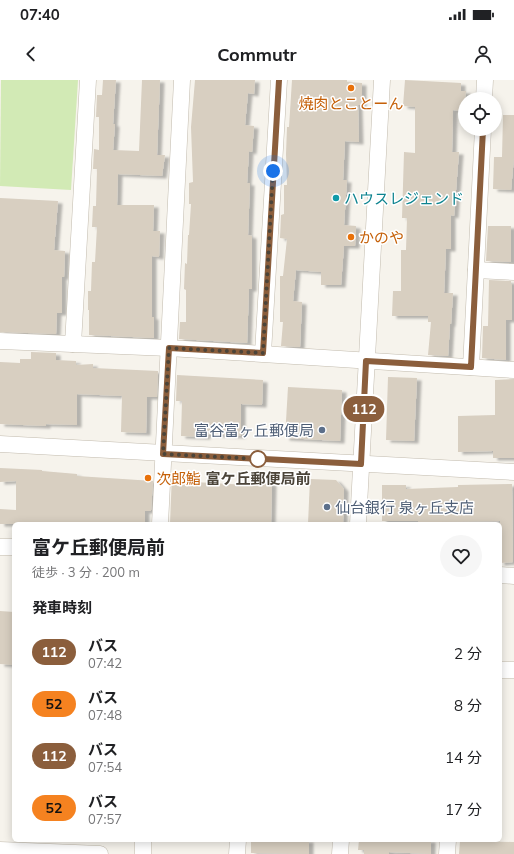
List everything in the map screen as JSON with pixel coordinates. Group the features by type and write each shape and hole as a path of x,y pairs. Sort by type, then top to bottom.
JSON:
{"street":[{"path":"73,344 88,80"},
{"path":"160,522 182,80"},
{"path":"263,353 279,80"},
{"path":"358,522 382,80"},
{"path":"484,92 485,80"},
{"path":"471,367 483,136"},
{"path":"476,270 514,272"},
{"path":"0,341 263,353 514,370"},
{"path":"0,444 514,472"},
{"path":"0,547 12,548"},
{"path":"502,575 514,576"},
{"path":"502,670 514,670"},
{"path":"143,842 143,854"},
{"path":"237,854 238,842"},
{"path":"340,854 341,842"},
{"path":"447,854 448,842"},
{"path":"0,850 47,846 100,854"}],"green space":[{"path":"1,80 78,80 71,190 0,186"}],"building":[{"path":"103,80 116,80 113,150 139,151 142,80 160,80 157,155 165,155 162,176 118,174 117,205 154,205 153,231 160,231 159,257 152,256 152,317 154,317 154,338 89,335 88,291 91,291 92,262 95,262 97,227 92,227 93,206 96,206 97,169 93,169 94,149 99,150 99,117 96,117 97,95 102,95"},
{"path":"195,80 255,80 254,94 248,93 245,125 254,126 252,152 249,151 247,183 250,183 248,235 252,236 252,289 249,289 247,343 179,339 180,322 186,322 186,290 184,289 191,204 189,204 189,183 193,182 191,127"},
{"path":"292,80 347,80 347,82 362,83 362,105 358,105 359,142 345,141 343,180 347,180 344,225 356,226 355,246 344,246 341,285 321,285 321,272 296,270 293,301 302,302 300,347 281,346 283,322 280,322 280,276 283,276 287,239 280,238 281,215 284,214 284,185 287,185 287,127 289,127"},
{"path":"405,80 461,83 461,91 466,91 458,92 458,110 453,110 452,152 459,152 454,216 451,215 451,249 446,249 444,293 453,293 448,356 428,355 431,322 428,322 428,316 392,316 393,291 401,291 401,250 406,250 407,218 402,218 404,152 415,153 415,107 403,106"},
{"path":"503,115 514,115 514,157 511,190 493,189 494,157 502,157"},
{"path":"0,198 58,201 54,250 65,251 64,277 62,277 62,313 57,313 56,334 0,332"},
{"path":"488,226 511,226 511,262 486,261"},
{"path":"489,280 511,281 512,284 512,320 506,320 506,360 482,358 483,326 488,326"},
{"path":"31,352 56,353 56,360 76,361 76,365 93,364 93,368 158,371 157,397 147,397 146,433 121,432 122,396 77,394 77,425 46,424 46,426 0,424 0,362 20,363 20,359 31,359"},
{"path":"177,375 263,380 262,405 241,404 241,436 206,434 206,437 181,436 182,401 176,401"},
{"path":"388,377 417,378 414,441 386,440"},
{"path":"514,379 514,458 493,458 493,451 458,452 458,416 495,415 495,380"},
{"path":"288,387 342,390 340,441 285,438"},
{"path":"0,468 42,470 77,474 77,476 153,481 151,511 145,511 145,522 12,522 12,524 0,524 0,509 16,510 16,481 0,482"},
{"path":"172,474 194,475 194,482 247,485 247,481 272,483 271,522 170,522"},
{"path":"310,479 336,480 344,489 343,522 308,522"},
{"path":"512,484 513,562 502,563 502,522 500,521 382,521 382,485 406,485 406,489 458,487 458,485"},
{"path":"0,611 12,612 12,665 0,664"},
{"path":"251,842 309,842 309,854 251,853"},
{"path":"359,842 431,842 431,854 389,852 389,854 364,854 364,850 358,850"},
{"path":"460,842 514,842 514,854 459,854"}],"bus line":[{"name":"112","path":"279,80 263,353 169,348 163,454 361,464 366,361 471,367 483,136"}],"place":[{"name":"焼肉とことーん","path":"351,88"},
{"name":"ハウスレジェンド","path":"336,198"},
{"name":"かのや","path":"351,237"},
{"name":"富谷富ヶ丘郵便局","path":"322,430"},
{"name":"富ケ丘郵便局前","path":"258,459"},
{"name":"次郎鮨","path":"148,478"},
{"name":"仙台銀行 泉ヶ丘支店","path":"327,507"}],"route":[{"path":"258,459 163,454 169,348 263,353 273,171"}]}
